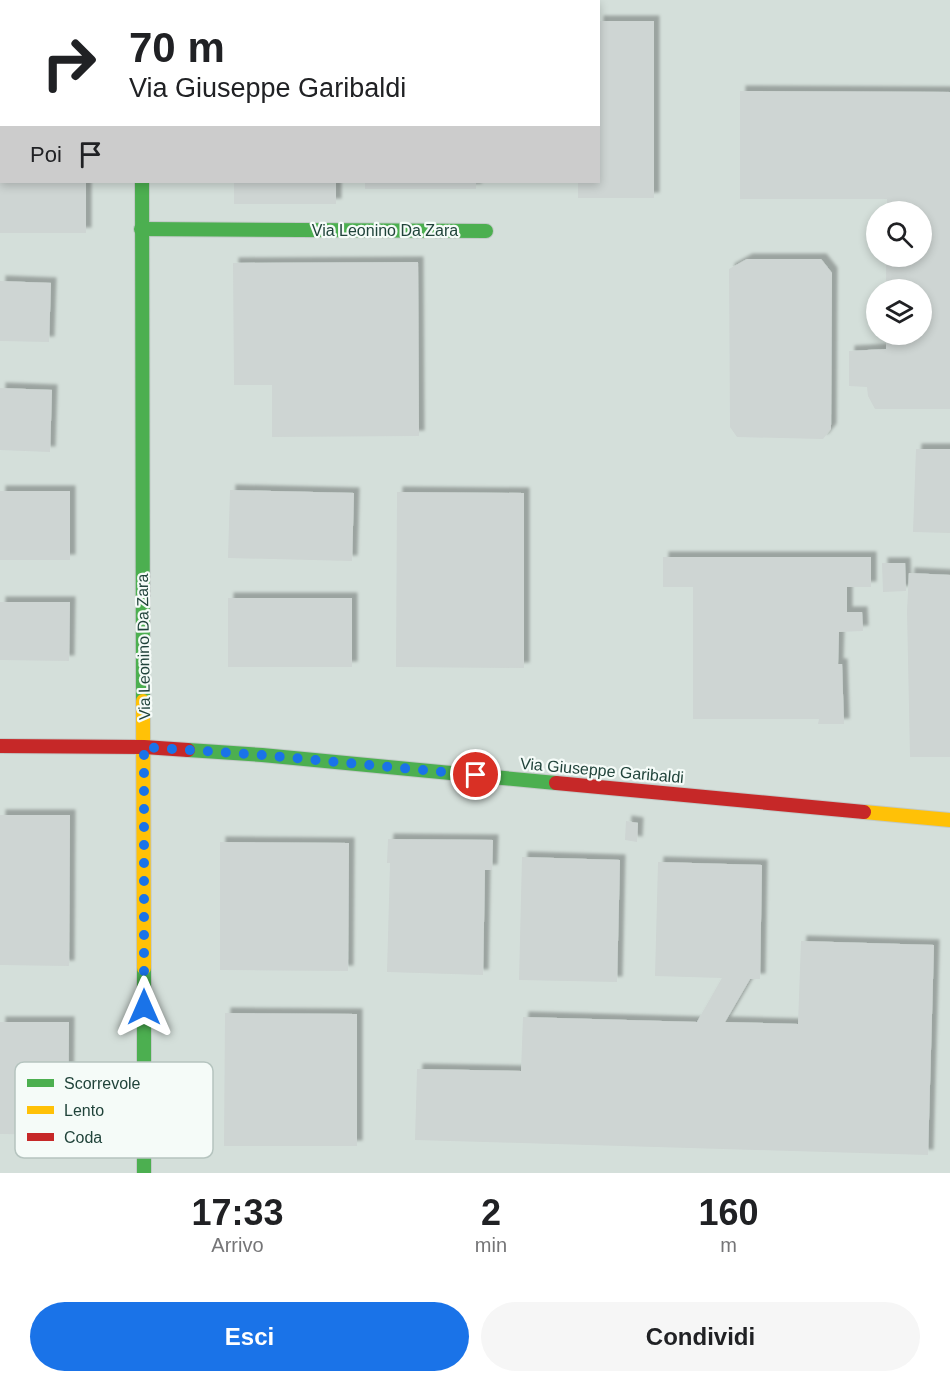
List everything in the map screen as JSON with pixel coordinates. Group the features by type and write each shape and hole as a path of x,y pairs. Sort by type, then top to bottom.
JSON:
{"street":[{"name":"Via Leonino Da Zara","path":"142,183 141,626 144,747 144,1062"},
{"name":"Via Leonino Da Zara","path":"141,229 486,231"},
{"name":"Via Giuseppe Garibaldi","path":"0,746 144,747 274,756 950,820"}],"shaded area":[{"path":"600,0 950,0 950,1173 0,1173 0,183 600,183"}],"building":[{"path":"600,21 654,21 654,198 578,198 578,183 600,183"},
{"path":"740,91 950,92 950,409 875,409 868,396 867,387 849,386 849,351 886,349 886,345 932,345 932,279 886,279 886,267 932,267 932,201 740,199"},
{"path":"0,183 86,183 86,233 0,233"},
{"path":"234,183 336,183 336,204 234,204"},
{"path":"365,183 476,183 476,189 365,189"},
{"path":"747,259 821,259 832,273 831,429 823,439 737,437 730,427 729,269"},
{"path":"418,262 419,436 272,437 272,385 234,385 233,263"},
{"path":"0,281 51,283 49,342 0,341"},
{"path":"0,388 52,390 50,452 0,450"},
{"path":"916,449 950,449 950,533 913,532"},
{"path":"230,490 354,493 352,561 228,558"},
{"path":"0,491 70,491 70,560 0,560"},
{"path":"397,492 524,493 524,668 396,667"},
{"path":"663,557 871,557 871,587 847,587 847,612 862,612 863,631 839,632 838,664 842,664 844,724 818,724 819,719 693,719 693,587 663,587"},
{"path":"882,563 905,563 906,591 883,592"},
{"path":"909,573 950,575 950,757 910,757 907,611"},
{"path":"228,598 352,598 352,667 228,667"},
{"path":"0,602 70,602 69,661 0,660"},
{"path":"0,815 70,815 69,966 0,965"},
{"path":"626,821 638,823 637,842 625,840"},
{"path":"388,839 493,840 492,870 485,870 483,975 387,972 390,863 387,863"},
{"path":"220,842 349,843 348,971 220,970"},
{"path":"522,857 620,860 617,982 519,980"},
{"path":"658,862 762,865 760,979 750,979 725,1022 798,1024 801,941 934,945 928,1155 415,1140 417,1069 521,1071 523,1017 697,1022 722,978 655,976"},
{"path":"225,1013 357,1014 357,1146 224,1146"},
{"path":"0,1022 69,1022 69,1062 15,1062 15,1134 0,1134"}],"traffic: fast":[{"path":"142,183 143,701"},
{"path":"141,229 486,231"},
{"path":"188,750 556,783"},
{"path":"144,968 144,1062"},
{"path":"144,1158 144,1173"}],"traffic: slow":[{"path":"143,701 144,968"},
{"path":"864,812 950,820"}],"traffic: jam":[{"path":"0,746 144,747 188,750"},
{"path":"556,783 864,812"}],"route":[{"path":"144,1007 144,747 262,755 476,775"}]}
